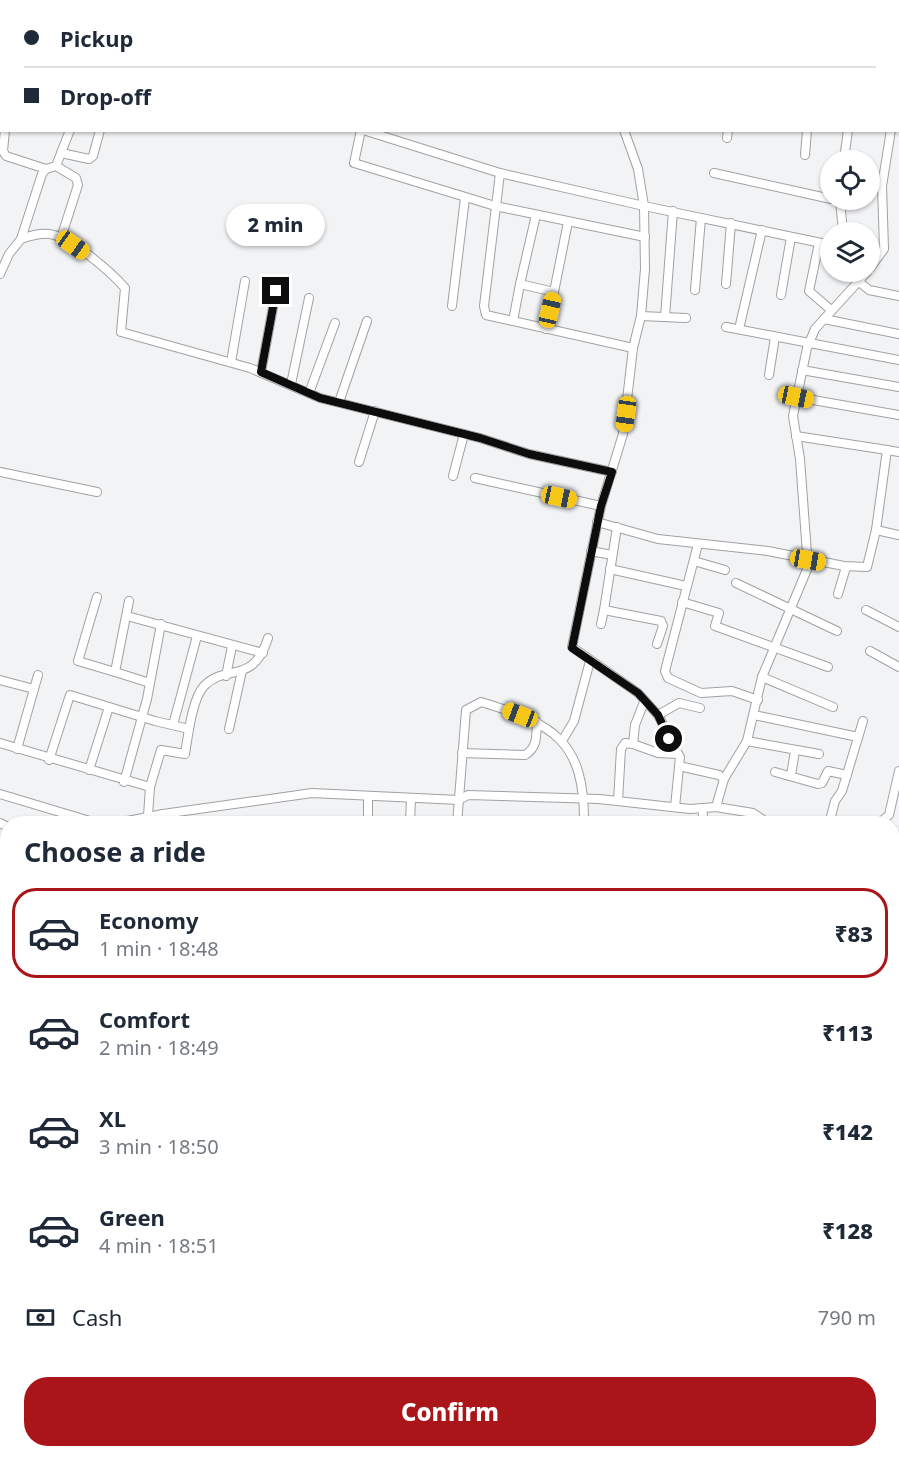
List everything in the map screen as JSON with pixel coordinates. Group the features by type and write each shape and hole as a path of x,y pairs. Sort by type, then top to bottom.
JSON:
{"street":[{"path":"5,132 3,151 6,156 46,169"},
{"path":"56,166 69,132"},
{"path":"61,153 89,159 93,156 99,132"},
{"path":"362,132 354,163 495,206 645,237"},
{"path":"368,132 500,173 819,243 808,291 831,310"},
{"path":"625,132 638,169 644,206 645,237 640,315 633,348 623,434 597,522 572,648 638,693 658,715 677,754 679,766 675,807"},
{"path":"804,155 807,132"},
{"path":"845,150 848,132"},
{"path":"880,254 884,249 882,186 891,132"},
{"path":"0,274 9,254 21,239 42,174 46,169 56,166 76,178 78,185 61,237"},
{"path":"500,173 483,311 492,317 633,348"},
{"path":"714,173 820,196"},
{"path":"452,306 465,198"},
{"path":"665,317 673,211"},
{"path":"513,321 536,215"},
{"path":"695,290 701,218"},
{"path":"546,329 568,222"},
{"path":"726,284 731,223"},
{"path":"739,329 762,230"},
{"path":"21,239 38,234 61,237 111,272 125,288 121,332 231,362 309,393 339,402 464,434 529,454 612,472"},
{"path":"781,295 791,237"},
{"path":"231,362 245,281"},
{"path":"716,807 724,779 747,741 762,677 808,560 793,416 808,345 831,310 857,282"},
{"path":"861,282 869,290 899,296"},
{"path":"520,284 554,292"},
{"path":"261,372 276,291"},
{"path":"291,384 309,298"},
{"path":"640,315 686,318"},
{"path":"824,319 899,334"},
{"path":"339,402 367,321"},
{"path":"309,393 336,323"},
{"path":"726,327 808,345 899,360"},
{"path":"769,375 775,337"},
{"path":"802,370 899,387"},
{"path":"796,397 899,415"},
{"path":"359,462 375,411"},
{"path":"453,476 464,434"},
{"path":"796,436 899,452"},
{"path":"597,522 658,539 768,551 846,567 867,567 876,530 887,450"},
{"path":"0,472 97,492"},
{"path":"475,478 601,506"},
{"path":"601,624 617,527"},
{"path":"876,530 899,535"},
{"path":"698,544 665,670 668,678 701,693 732,690 758,700"},
{"path":"591,551 612,555"},
{"path":"694,561 725,570"},
{"path":"838,594 846,567"},
{"path":"610,569 686,586"},
{"path":"736,583 837,631"},
{"path":"98,597 78,661 150,683"},
{"path":"115,672 129,601"},
{"path":"682,602 719,613 715,626 828,668"},
{"path":"604,610 660,621 663,626 657,644"},
{"path":"866,610 898,625"},
{"path":"127,616 263,653"},
{"path":"124,782 143,717 161,624"},
{"path":"173,725 197,636"},
{"path":"268,638 263,653 247,669 207,683 202,689 189,729 185,754 161,750 150,788 148,816 312,793 411,799 459,800 468,795 584,799 675,807 716,807 753,813 757,816"},
{"path":"226,676 232,646"},
{"path":"870,651 899,667"},
{"path":"562,741 574,721 590,661"},
{"path":"229,729 242,671"},
{"path":"17,749 38,675"},
{"path":"762,677 833,707"},
{"path":"0,680 34,689"},
{"path":"49,760 70,695 189,729"},
{"path":"633,744 635,725 644,702"},
{"path":"458,816 466,710 476,703 504,709 537,722 562,741 578,768 584,799 584,816"},
{"path":"658,715 679,703 700,708"},
{"path":"89,770 109,707"},
{"path":"754,716 858,737"},
{"path":"832,816 863,721"},
{"path":"462,753 525,755 536,743 537,722"},
{"path":"747,741 819,754"},
{"path":"0,743 49,760 150,788"},
{"path":"618,801 617,776 621,749 625,743 658,753 677,754"},
{"path":"791,775 795,751"},
{"path":"679,766 719,775 724,779"},
{"path":"775,772 818,784 822,783 828,771 847,775"},
{"path":"888,816 899,771"},
{"path":"0,794 73,816"},
{"path":"368,797 368,816"},
{"path":"410,816 411,799"},
{"path":"702,808 703,816"}],"route":[{"path":"276,291 261,372 320,398 480,438 529,454 566,460 612,472 601,506 572,648 638,693 658,715 669,739"}]}
